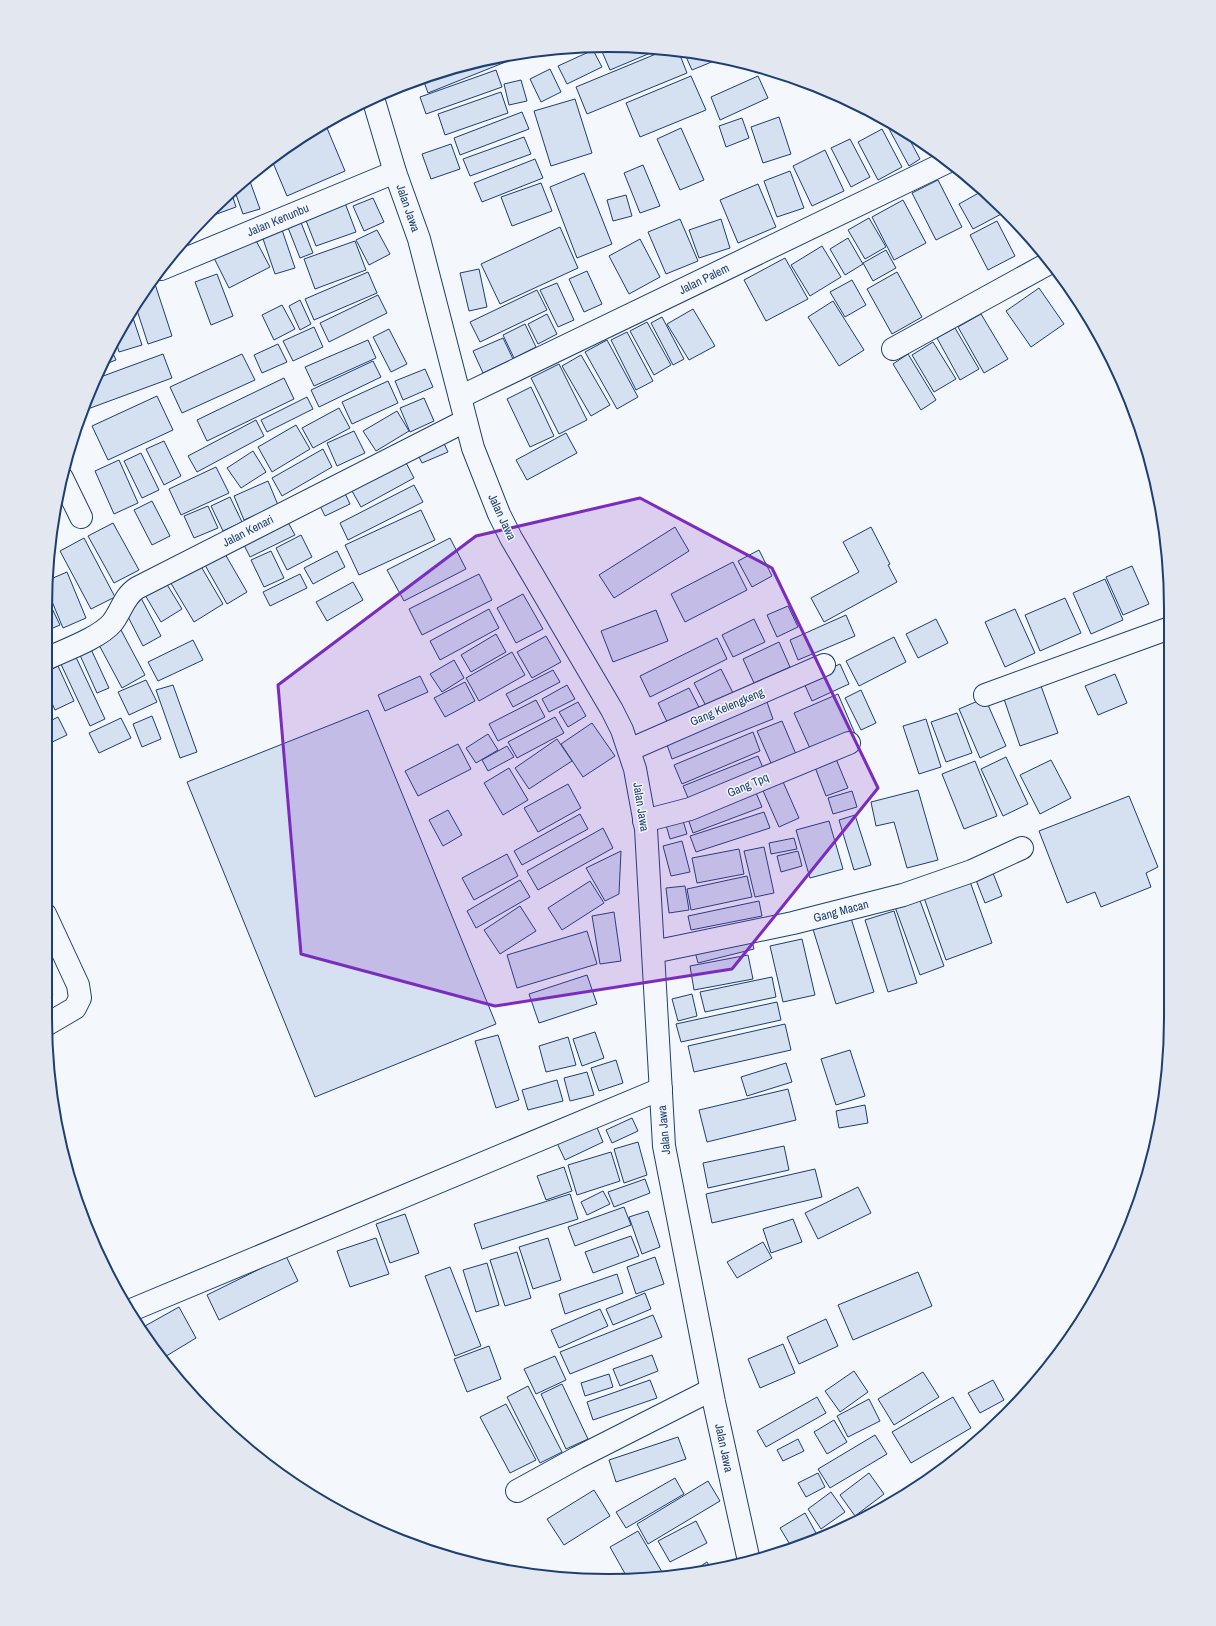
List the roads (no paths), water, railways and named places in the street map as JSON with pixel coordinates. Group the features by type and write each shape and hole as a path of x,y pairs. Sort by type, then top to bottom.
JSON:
{"street":[{"name":"Jalan Jawa","path":"375,103 395,172 419,239 473,448 505,526 612,710 629,750 640,792 644,821 653,952 664,1146 712,1390 748,1556"},
{"name":"Jalan Palem","path":"460,397 942,164"},
{"name":"Jalan Kenunbu","path":"171,265 395,172"},
{"path":"893,348 1043,267"},
{"name":"Jalan Kenari","path":"52,656 100,633 111,624 120,612 131,592 137,588 465,421"},
{"path":"66,486 81,517"},
{"path":"984,695 1164,630"},
{"name":"Gang Kelengkeng","path":"629,750 824,665"},
{"name":"Gang Tpq","path":"644,821 690,808 849,743"},
{"name":"Gang Macan","path":"653,952 793,923 903,894 972,871 1022,848"},
{"path":"52,929 78,985 80,998 75,1008 52,1021"},
{"path":"134,1309 661,1089"},
{"path":"517,1491 583,1455 712,1390"}]}
